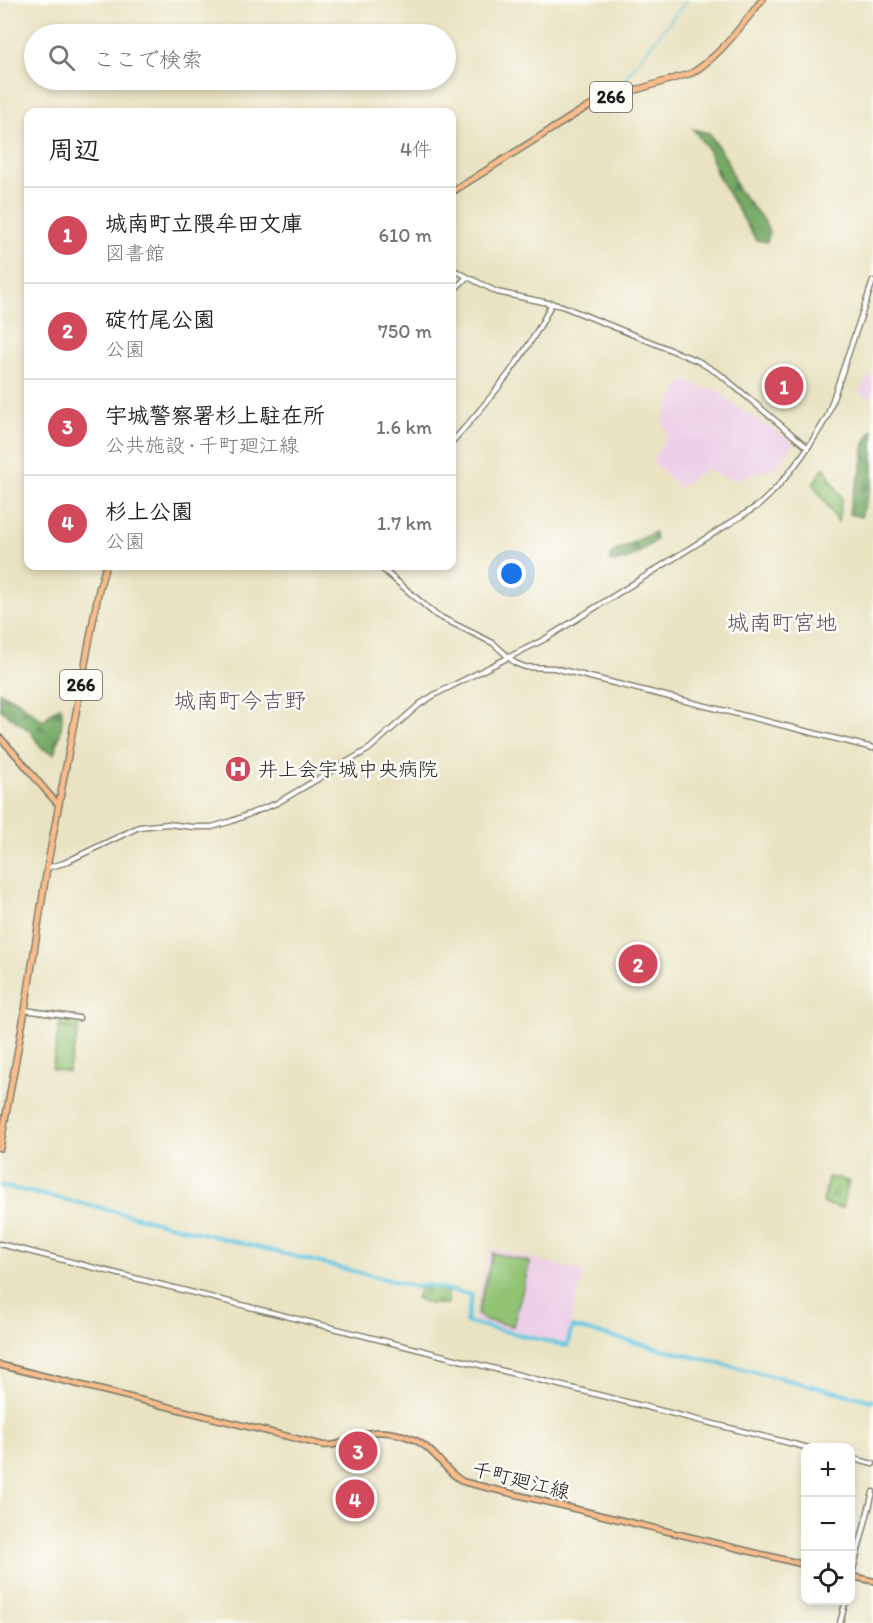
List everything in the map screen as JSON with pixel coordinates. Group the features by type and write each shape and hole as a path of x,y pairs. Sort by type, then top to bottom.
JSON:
{"highway":[{"name":"266","path":"456,189 582,110 603,100 692,73 716,56 762,0"},
{"name":"266","path":"0,1148 59,805 99,589 105,570"}],"main road":[{"path":"0,738 26,766 43,790 59,805"},
{"name":"千町廻江線","path":"0,1365 322,1445 338,1445 365,1433 387,1432 423,1445 464,1482 801,1564"},
{"path":"855,1579 873,1581"}],"street":[{"path":"456,272 497,292 552,303 686,356 712,369 807,447"},
{"path":"456,288 466,278"},
{"path":"48,868 64,863 139,827 168,824 212,827 278,803 344,762 362,754 420,704 436,694 545,639 749,512 774,490 822,426 831,407 873,281"},
{"path":"456,437 516,362 552,303"},
{"path":"384,570 436,615 499,647 510,658 525,667 554,668 873,748"},
{"path":"25,1010 79,1018"},
{"path":"0,1244 801,1446"},
{"path":"855,1459 873,1464"},
{"path":"855,1562 873,1492"},
{"path":"840,1623 845,1605"}],"shaded area":[{"path":"873,373 873,397 865,397 858,391"},
{"path":"685,381 709,390 715,388 737,407 795,442 777,467 733,480 706,469 679,488 652,460 668,434 662,421 681,382"},
{"path":"491,1248 584,1272 565,1343 473,1321"}],"green space":[{"path":"693,129 709,133 727,160 737,188 765,222 769,233 767,242 756,240 717,175 709,151"},
{"path":"873,430 873,480 861,517 849,514 849,508 861,471 865,446"},
{"path":"824,467 842,498 838,522 813,484"},
{"path":"655,532 656,540 640,552 623,561 610,562 612,553"},
{"path":"0,692 18,701 43,721 61,706 62,724 54,754 41,748 31,732 0,709"},
{"path":"61,1017 82,1021 79,1030 59,1027"},
{"path":"59,1027 79,1030 68,1072 52,1069"},
{"path":"828,1177 849,1181 842,1208 823,1204"},
{"path":"493,1253 530,1262 513,1326 484,1320 477,1314"},
{"path":"428,1286 449,1291 447,1304 430,1304 416,1298 421,1287"},
{"path":"346,1490 366,1493 364,1508 344,1505"}],"waterway":[{"path":"624,79 687,0"},
{"path":"1,1186 85,1204 417,1287 427,1285 472,1295 466,1322 567,1346 572,1327 873,1401"}],"place":[{"name":"城南町立隈牟田文庫","path":"784,386"},
{"name":"井上会宇城中央病院","path":"238,769"},
{"name":"碇竹尾公園","path":"638,964"},
{"name":"宇城警察署杉上駐在所","path":"358,1451"},
{"name":"杉上公園","path":"355,1499"}],"district":[{"name":"城南町宮地","path":"782,622"},
{"name":"城南町今吉野","path":"240,700"}]}
